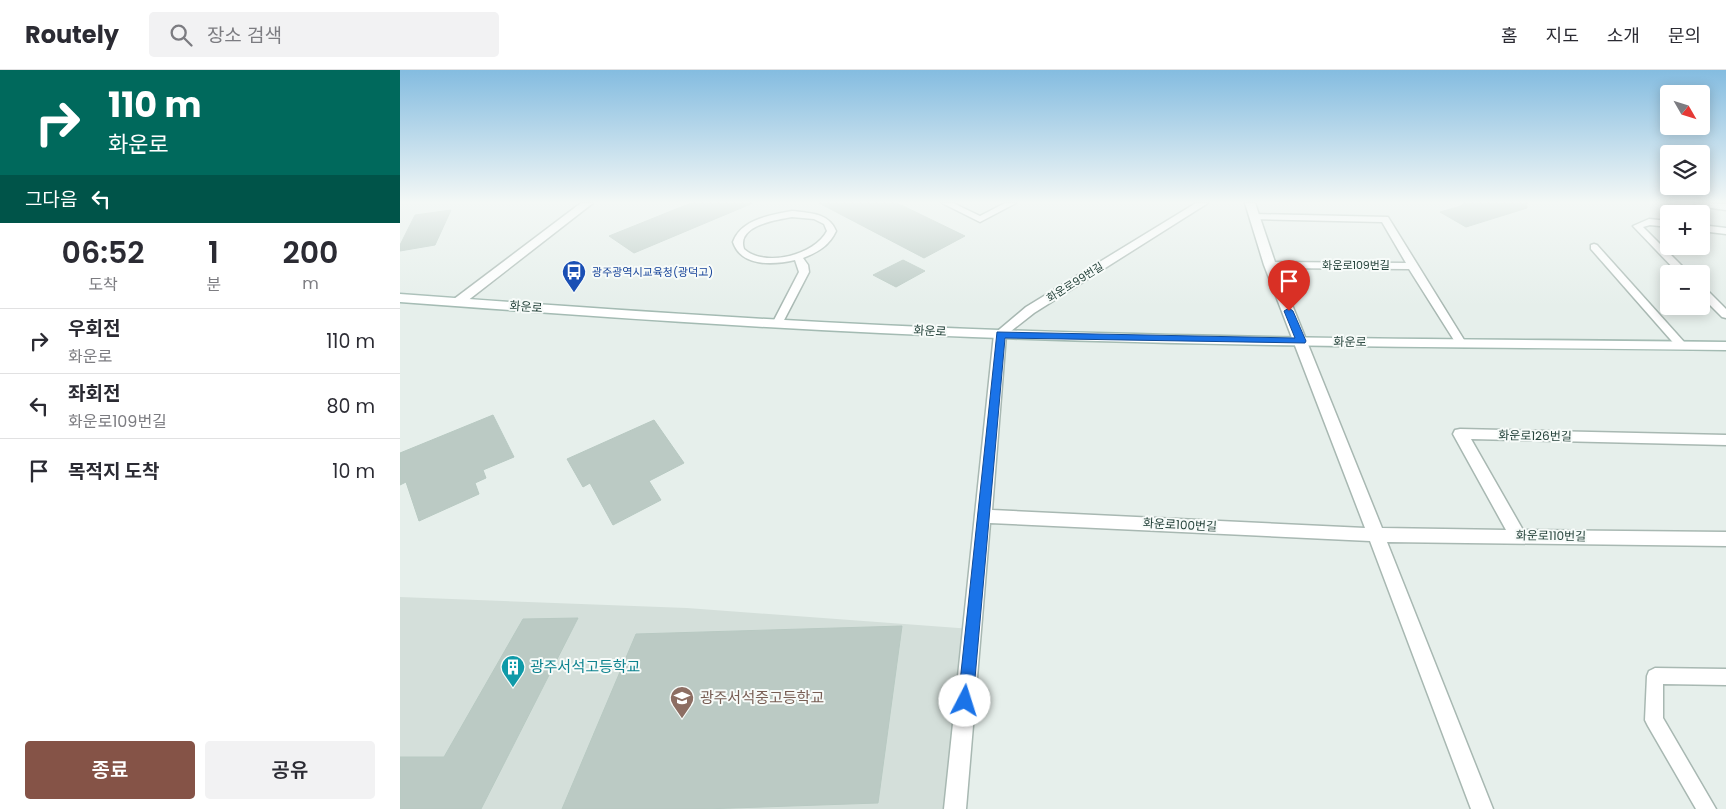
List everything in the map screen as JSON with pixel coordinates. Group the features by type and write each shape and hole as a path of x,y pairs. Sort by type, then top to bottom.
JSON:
{"street":[{"path":"458,302 543,237"},
{"name":"화운로99번길","path":"1000,334 1030,310 1147,237"},
{"path":"1261,237 1482,809"},
{"name":"화운로","path":"400,298 777,324 1000,334 1301,341 1726,346"},
{"path":"955,809 1000,334"},
{"name":"화운로126번길","path":"1518,536 1460,434 1726,440"},
{"name":"화운로100번길","path":"983,516 1376,535"},
{"name":"화운로110번길","path":"1376,535 1726,539"}],"lane":[{"path":"739,237 737,245 740,251 757,259 770,261 798,257 813,252 824,245 830,237"},
{"path":"1396,237 1461,343"},
{"path":"1648,237 1660,249"},
{"path":"1594,247 1681,346"},
{"path":"1666,255 1676,265"},
{"path":"777,324 804,272 803,265 798,257"},
{"name":"화운로109번길","path":"1270,265 1412,266"},
{"path":"1710,299 1726,315"},
{"path":"1707,809 1654,720 1656,676 1726,677"}],"shaded area":[{"name":"광주서석중고등학교","path":"400,597 687,608 972,629 955,809 400,809"}],"building":[{"path":"404,237 438,237 435,245 400,251 400,245"},
{"path":"611,237 671,237 634,253"},
{"path":"885,237 962,237 924,258"},
{"path":"903,260 925,271 896,287 873,275"},
{"path":"493,415 514,457 483,470 486,478 475,483 479,494 419,521 406,482 400,485 400,453"},
{"path":"654,420 684,463 649,481 661,500 613,525 590,483 583,487 567,459"},
{"name":"광주서석고등학교","path":"578,618 481,809 400,809 400,757 444,757 523,619"},
{"path":"902,626 878,803 704,809 562,809 636,634"}],"place":[{"name":"광주광역시교육청(광덕고)","path":"574,293"},
{"name":"광주서석고등학교","path":"513,688"},
{"name":"광주서석중고등학교","path":"682,719"}],"route":[{"path":"965,701 1000,334 1301,341 1289,311"}]}
